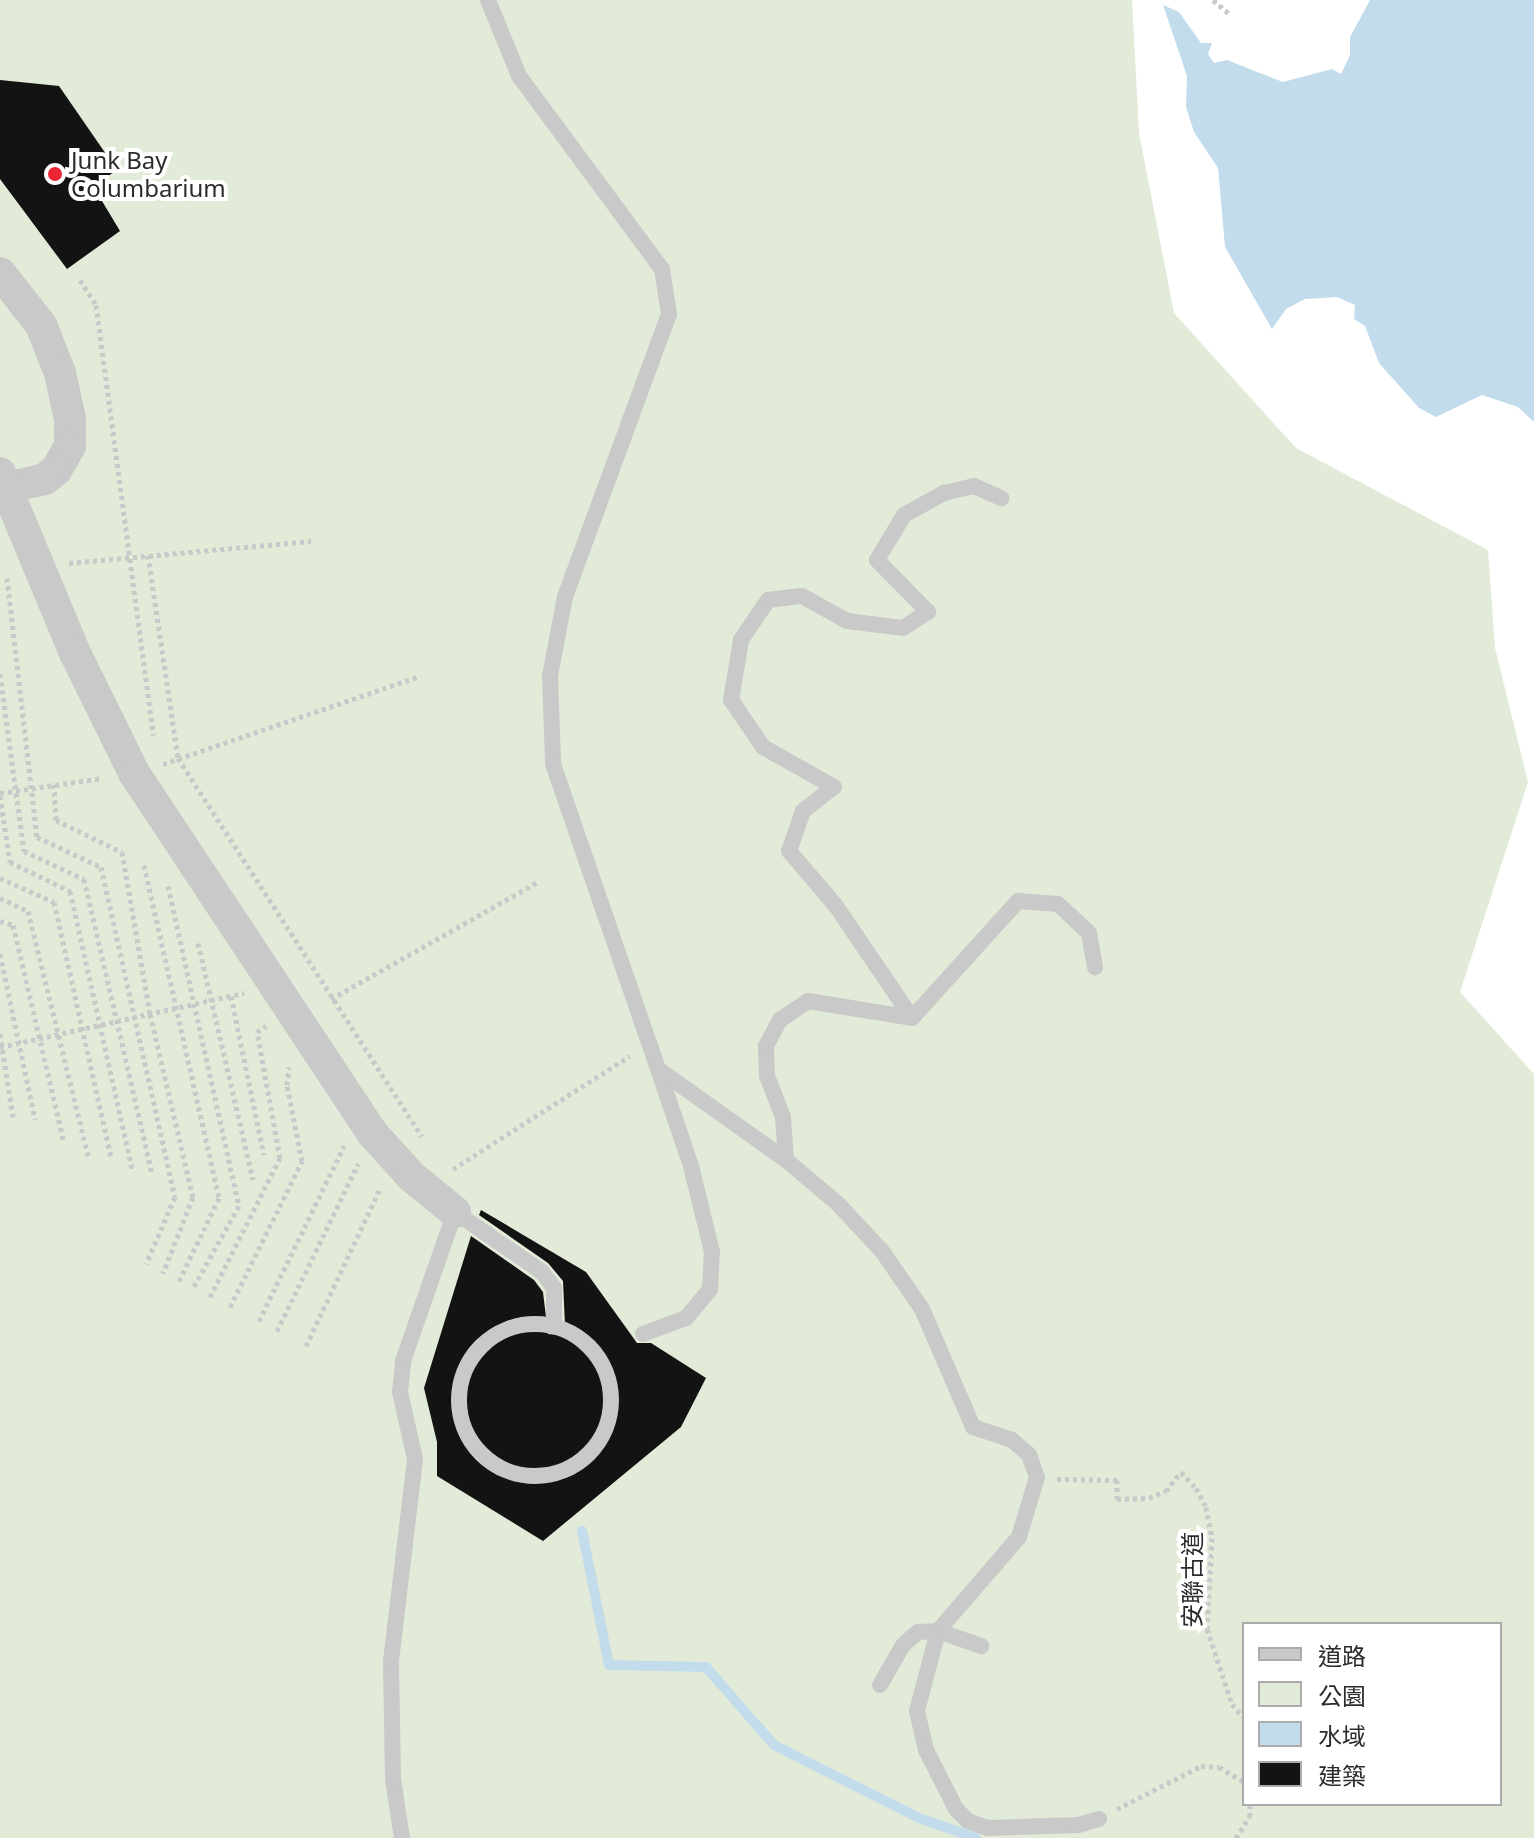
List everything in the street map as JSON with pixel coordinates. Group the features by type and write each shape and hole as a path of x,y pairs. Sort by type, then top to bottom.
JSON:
{"street":[{"path":"0,273 41,325 60,373 70,419 70,446 56,470 45,479 3,480 21,568 152,772 285,1006 394,1160 455,1212"}],"lane":[{"path":"488,0 519,76 662,269 669,314 565,597 550,676 553,764 703,1206 711,1264 710,1289 686,1318 643,1334"},
{"path":"912,1018 836,906 789,851 803,811 834,787 763,747 731,700 741,640 768,600 802,596 847,621 903,628 928,612 877,560 904,515 944,493 974,486 1001,498"},
{"path":"912,1018 1018,901 1058,904 1089,933 1095,967"},
{"path":"786,1160 783,1117 767,1076 766,1046 780,1020 808,1001 912,1018"},
{"path":"658,1069 786,1160 838,1204 882,1251 922,1309 973,1427 1012,1440 1029,1455 1037,1477 1019,1537 938,1631 917,1711 920,1734 956,1809 968,1821 987,1828 1078,1825 1099,1819"},
{"path":"402,1838 393,1779 391,1661 415,1459 401,1376 410,1330 455,1212 542,1272 554,1288 554,1325"},
{"path":"554,1325 580,1337 604,1367 612,1403 609,1421 589,1454 575,1465 558,1473 520,1475 499,1468 473,1445 459,1414 459,1391 477,1349 494,1335 515,1326 554,1325"},
{"path":"880,1685 903,1645 918,1632 938,1631 981,1646"}],"path":[{"path":"1213,0 1231,15"},
{"path":"80,280 96,305 130,557 152,772"},
{"path":"146,1264 175,1197 101,867 37,837 31,788 21,568 311,541"},
{"path":"148,555 178,758 422,1137"},
{"path":"0,674 24,851 84,879 152,1173"},
{"path":"133,1172 70,891 10,862 0,794 152,772 178,758 420,676"},
{"path":"54,784 56,820 122,852 150,1014 193,1197 163,1273"},
{"path":"144,865 219,1198 179,1281"},
{"path":"0,878 54,902 79,1030 111,1158"},
{"path":"1,1046 231,996 285,1006 331,999 536,883"},
{"path":"168,886 191,1005 239,1206 193,1288"},
{"path":"0,898 28,911 89,1160"},
{"path":"0,921 13,925 64,1142"},
{"path":"198,943 253,1180"},
{"path":"0,954 35,1119"},
{"path":"231,996 264,1155"},
{"path":"210,1297 280,1158 257,1032 285,1006"},
{"path":"230,1307 302,1161 287,1085 285,1006"},
{"path":"0,1034 13,1117"},
{"path":"448,1172 632,1055"},
{"path":"259,1321 366,1124"},
{"path":"277,1331 366,1124"},
{"path":"306,1346 394,1160"},
{"name":"安聯古道","path":"1037,1477 1117,1480 1117,1499 1149,1498 1166,1491 1181,1472 1196,1488 1206,1507 1212,1538 1207,1629 1232,1704 1242,1716"},
{"path":"1099,1819 1201,1766 1226,1770 1242,1781"},
{"path":"1241,1837 1249,1806"}],"green space":[{"path":"0,0 1132,0 1139,133 1174,313 1296,448 1488,550 1495,648 1528,782 1460,992 1534,1074 1534,1838 0,1838"}],"water":[{"path":"1370,0 1534,0 1534,422 1518,407 1482,395 1436,417 1419,408 1379,363 1365,326 1354,319 1355,305 1337,297 1305,299 1286,309 1272,329 1225,247 1218,168 1194,132 1186,107 1187,76 1163,5 1179,12 1201,43 1212,43 1208,54 1214,63 1227,60 1283,82 1332,69 1341,74 1350,55 1350,37"}],"building":[{"name":"Junk Bay Columbarium","path":"0,80 59,86 117,170 93,186 120,231 67,269 0,179"},
{"path":"481,1210 586,1272 637,1343 651,1343 706,1378 681,1427 543,1541 437,1476 437,1442 424,1388 471,1236 534,1280 543,1292 548,1334 559,1335 565,1326 563,1281 548,1263 479,1215"}],"waterway":[{"path":"582,1531 609,1665 706,1667 774,1745 919,1818 976,1838"}],"place":[{"name":"Junk Bay Columbarium","path":"55,174"}]}
